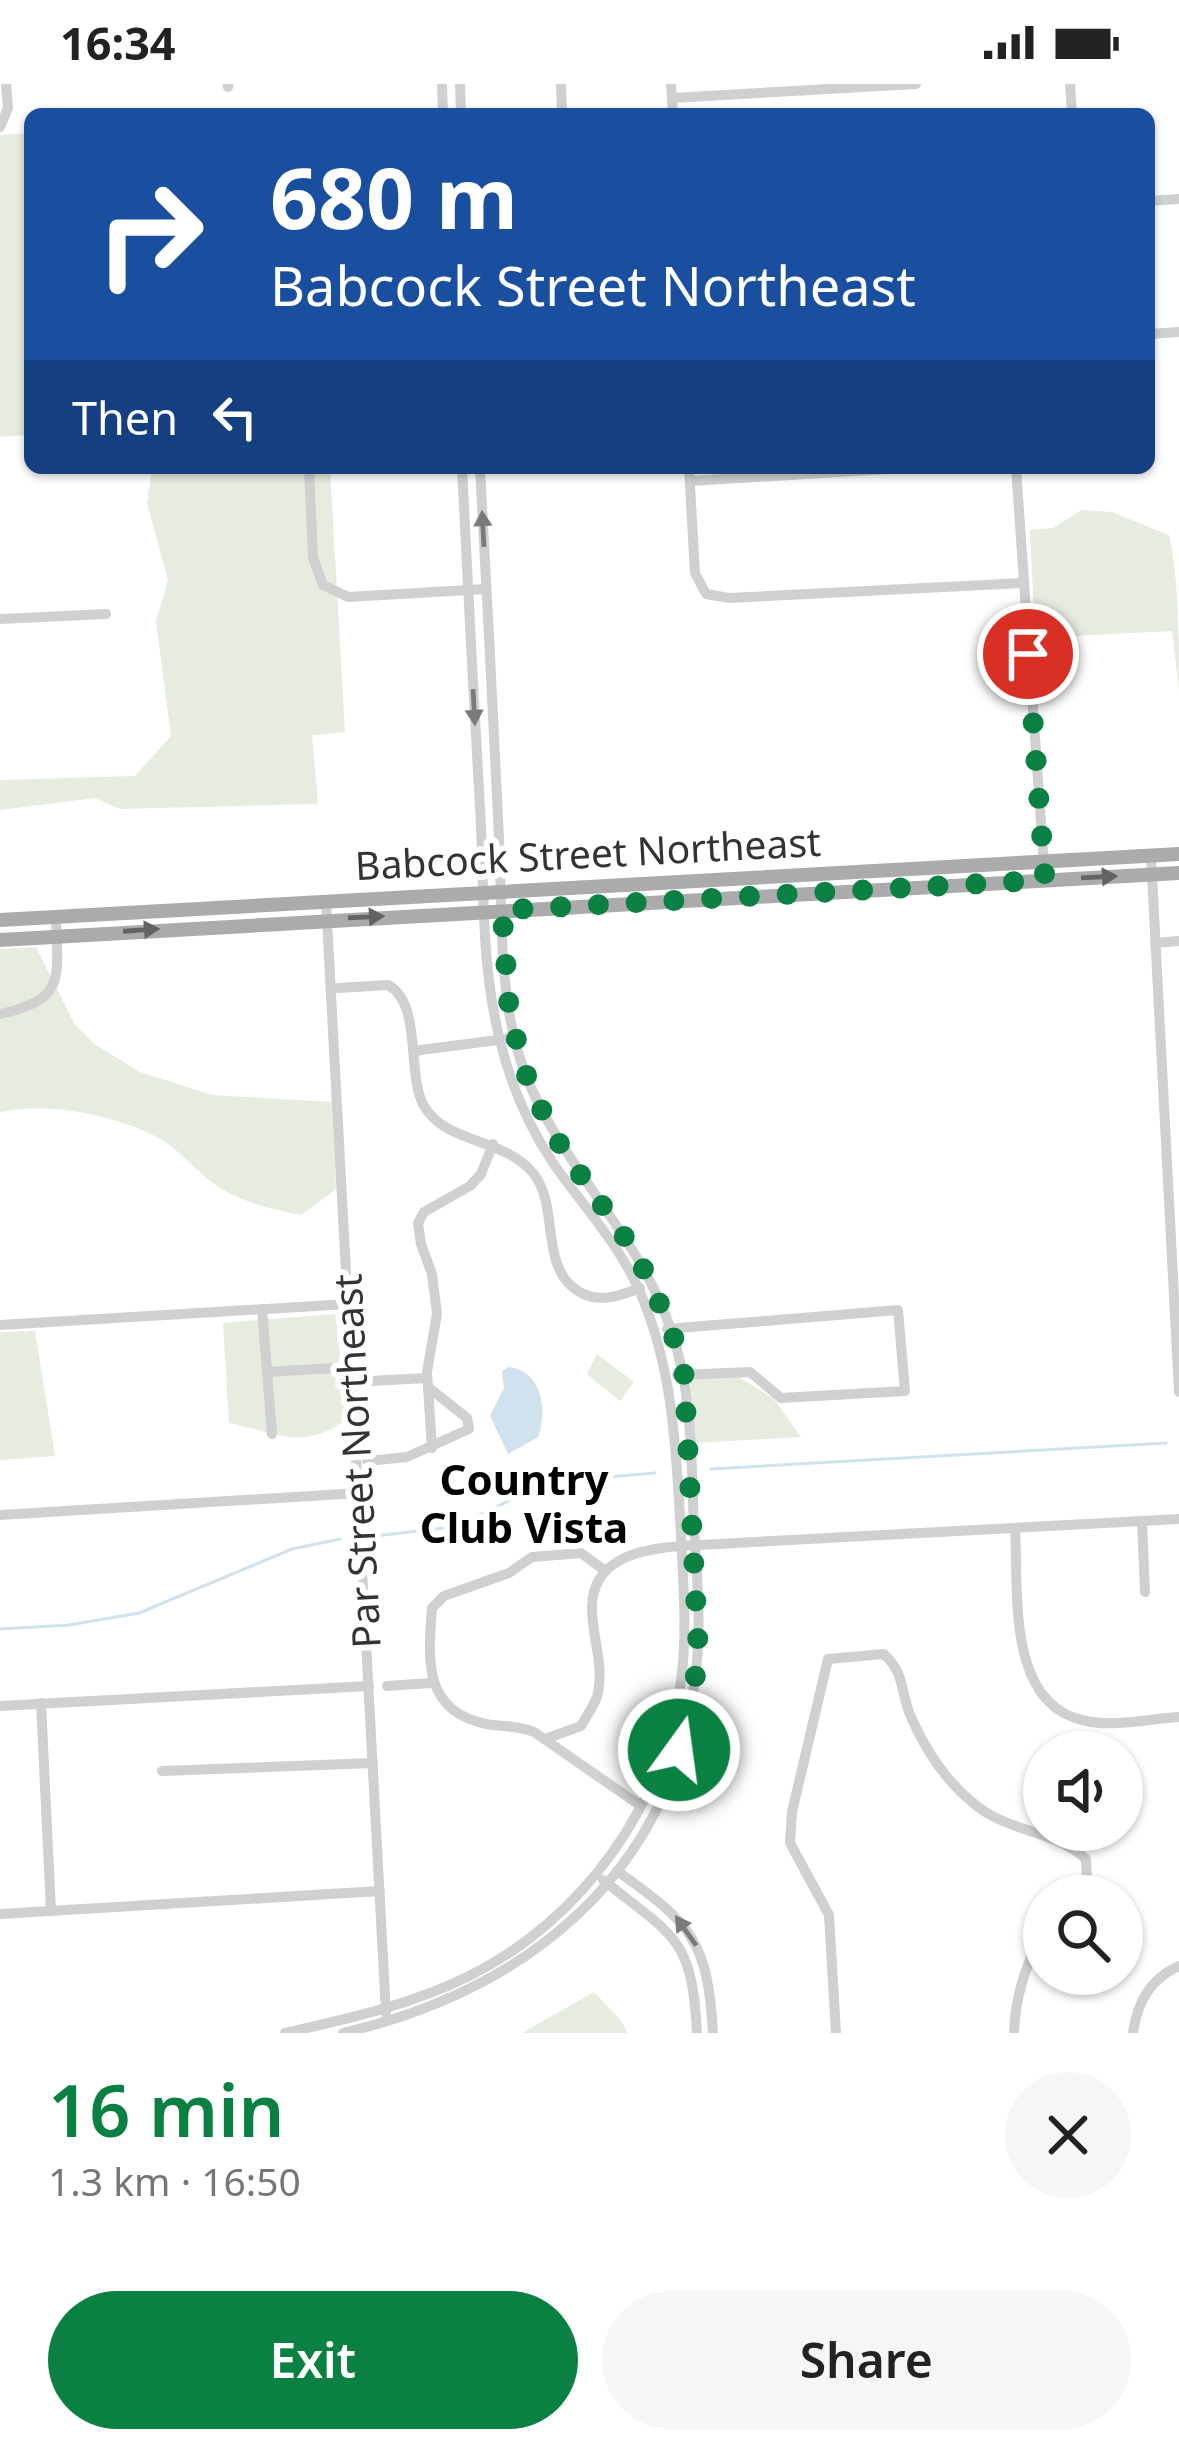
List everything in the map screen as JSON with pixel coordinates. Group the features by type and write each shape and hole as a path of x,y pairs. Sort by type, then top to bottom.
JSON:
{"main road":[{"name":"Babcock Street Northeast","path":"0,920 1179,854"},
{"name":"Babcock Street Northeast","path":"0,940 1179,873"}],"street":[{"path":"0,127 8,108 6,84"},
{"path":"671,91 916,84"},
{"path":"309,474 313,558 323,585 348,597 486,590"},
{"path":"285,2033 455,1997 517,1964 609,1885 665,1785 688,1717 698,1643 668,1377 655,1334 638,1289 604,1230 549,1157 522,1105 500,1040 489,982 484,911 462,474"},
{"path":"343,2033 492,1964 545,1926 596,1874 641,1807 666,1746 682,1678 688,1546 684,1374 652,1282 618,1224 556,1139 514,1037 502,910 480,474"},
{"path":"721,474 690,475 695,573 706,594 729,598 1023,583"},
{"path":"1016,474 1045,880"},
{"path":"0,619 106,614"},
{"path":"1151,856 1173,1149 1179,1392"},
{"name":"Par Street Northeast","path":"326,902 386,2014"},
{"path":"0,1014 36,1005 50,993 57,974 56,916"},
{"path":"1155,943 1179,941"},
{"path":"338,988 395,988 405,1007 425,1110 442,1125 521,1160 540,1183 557,1264 572,1286 592,1298 607,1298 652,1282"},
{"path":"413,1051 514,1037"},
{"path":"432,1448 427,1382 436,1314 419,1219 470,1186 481,1174 493,1144"},
{"path":"0,1325 348,1304"},
{"path":"262,1310 272,1434"},
{"path":"655,1334 671,1328 898,1310 905,1391 782,1398 750,1372 668,1377"},
{"path":"267,1372 352,1367"},
{"path":"367,1461 407,1457 462,1434 470,1424 427,1382 370,1381"},
{"path":"0,1515 358,1493"},
{"path":"544,1739 581,1726 598,1695 599,1646 592,1606 604,1570 632,1552 1179,1519"},
{"path":"1142,1521 1145,1592"},
{"path":"1016,1528 1022,1651 1028,1672 1046,1700 1066,1715 1087,1722 1179,1717"},
{"path":"604,1570 581,1553 532,1557 509,1573 444,1596 432,1608 431,1683 451,1710 491,1725 517,1725 641,1807"},
{"path":"836,2033 829,1916 790,1843 792,1812 828,1659 884,1654 898,1667 908,1708 928,1754 973,1804 1017,1829 1067,1842 1086,1859 1087,1875"},
{"path":"386,1685 431,1683"},
{"path":"0,1706 369,1686"},
{"path":"41,1703 51,1911"},
{"path":"162,1771 373,1762"},
{"path":"604,1863 668,1908 691,1934 708,1973 713,2033"},
{"path":"596,1874 665,1928 681,1950 693,1976 697,2033"},
{"path":"0,1914 380,1891"},
{"path":"1132,2033 1143,1997 1156,1980 1179,1966"},
{"path":"1014,2033 1023,1981"}],"shaded area":[{"path":"24,133 24,435 0,437 0,135"},
{"path":"151,474 330,474 345,732 312,735 318,804 120,809 95,798 0,810 0,780 135,776 171,736 156,621 168,581 147,503"},
{"path":"1082,510 1112,512 1169,535 1177,590 1179,690 1172,631 1035,638 1030,530 1053,528"},
{"path":"36,947 74,1023 94,1044 140,1072 212,1095 332,1102 336,1189 301,1215 278,1210 223,1190 163,1141 137,1128 59,1109 0,1112 0,949"},
{"path":"335,1314 348,1418 318,1435 304,1437 229,1423 223,1323"},
{"path":"35,1331 55,1456 0,1460 0,1332"},
{"path":"597,1354 634,1382 620,1401 587,1374"},
{"path":"735,1375 773,1398 801,1437 695,1443 690,1378"},
{"path":"594,1992 627,2033 522,2033"}],"water":[{"path":"508,1367 535,1383 542,1415 538,1437 508,1454 490,1416 504,1388 502,1371"}],"waterway":[{"path":"711,1469 1166,1443"},
{"path":"375,1536 444,1528 546,1482 655,1473"},
{"path":"0,1629 69,1625 139,1613 292,1549 340,1539"}],"district":[{"name":"Country Club Vista","path":"524,1504"}],"route":[{"path":"679,1750 695,1681 698,1643 684,1374 652,1282 618,1224 563,1150 522,1064 509,1007 502,910 1045,880 1028,654"}]}
